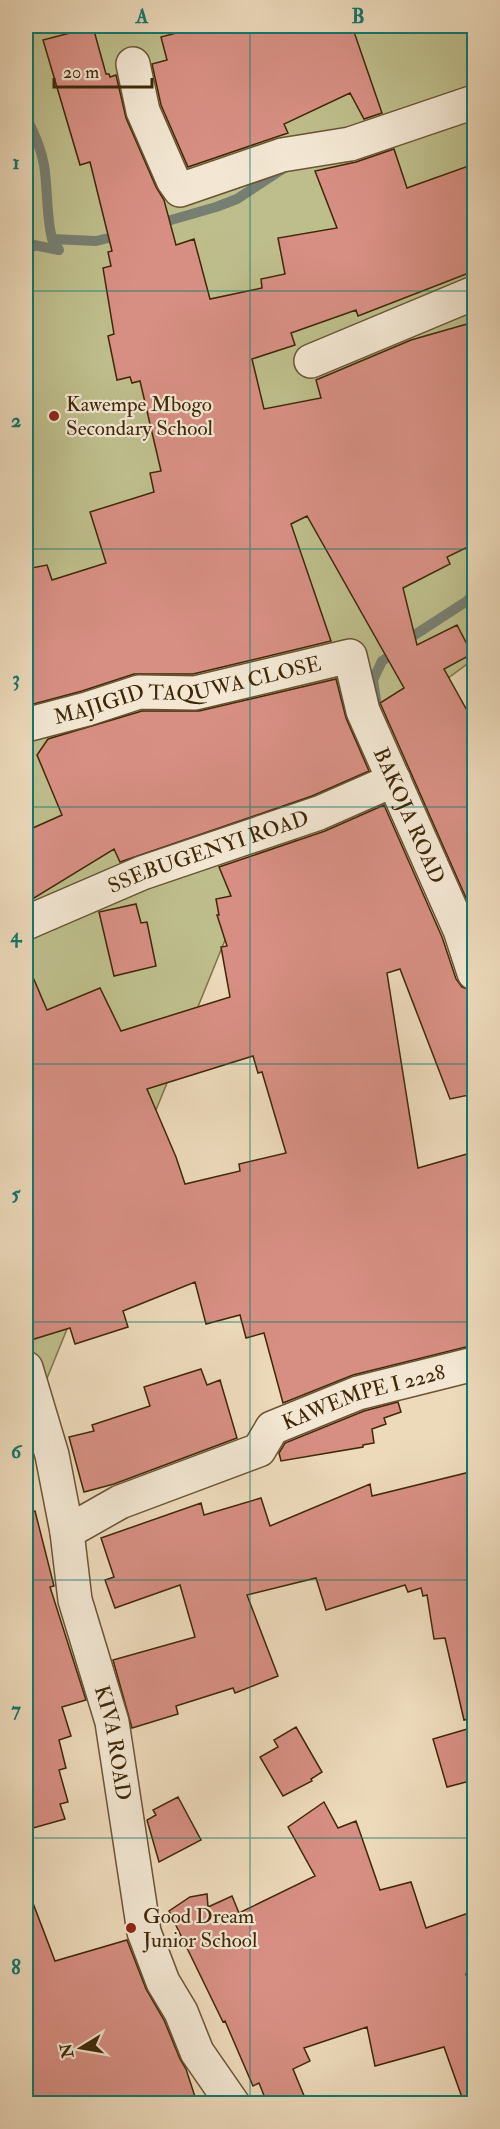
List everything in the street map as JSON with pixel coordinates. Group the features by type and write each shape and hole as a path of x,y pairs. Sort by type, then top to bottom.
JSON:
{"street":[{"path":"133,64 143,111 173,180 180,190 282,155 350,144 474,102"},
{"path":"311,361 474,293"},
{"name":"MAJIGID TAQUWA CLOSE","path":"26,725 139,692 195,693 350,656"},
{"name":"BAKOJA ROAD","path":"350,656 363,711 460,930 474,973"},
{"name":"SSEBUGENYI ROAD","path":"26,923 141,873 319,813 394,780"},
{"name":"KAWEMPE I 2228","path":"67,1532 120,1502 259,1450 272,1428 358,1393 474,1364"},
{"name":"KIVA ROAD","path":"26,1368 52,1455 67,1532 75,1600 111,1722 144,1932 163,1982 181,2012 197,2052 232,2103"}],"green space":[{"path":"26,26 474,26 474,659 384,725 232,923 26,1430"}],"building":[{"path":"203,26 352,26 382,113 364,119 350,93 284,124 288,133 188,167 161,105 152,64 167,60 161,37"},
{"path":"93,27 106,74 110,77 116,75 126,118 164,200 176,245 194,239 210,299 262,288 261,279 285,274 278,238 337,228 315,171 356,162 394,149 407,188 474,164 474,271 358,316 356,310 291,333 295,345 252,359 264,409 321,398 316,380 411,340 474,322 474,544 447,557 450,564 403,588 417,645 457,625 472,654 444,669 474,723 474,916 380,703 404,688 307,516 291,524 331,641 193,674 134,674 26,706 26,569 47,565 52,580 106,563 90,512 154,492 150,473 161,471 140,381 132,383 130,377 117,380 108,336 114,334 103,268 111,266 108,252 112,251 90,162 80,165 43,40"},
{"path":"336,679 346,718 369,771 312,796 120,862 114,849 26,903 26,831 62,815 37,755 48,739 142,711 199,711"},
{"path":"384,805 442,937 456,979 462,987 474,991 474,1094 450,1099 400,969 387,973 418,1168 474,1152 474,1345 353,1375 283,1403 264,1333 246,1338 240,1315 206,1324 195,1282 123,1311 128,1327 75,1344 70,1328 31,1340 26,1325 26,961 47,1010 100,988 121,1031 230,997 221,947 227,946 217,915 219,915 216,899 231,896 219,867 325,831","holes":["253,1056 258,1073 262,1072 286,1153 239,1164 240,1171 185,1184 147,1089"]},
{"path":"136,904 141,923 147,922 156,966 114,976 99,912"},
{"path":"201,1369 207,1385 220,1380 237,1438 114,1484 84,1492 69,1437 94,1431 92,1425 150,1406 144,1387"},
{"path":"398,1402 401,1412 384,1418 386,1424 372,1429 374,1443 363,1445 363,1447 281,1461 279,1453 285,1443 364,1411"},
{"path":"474,1471 474,1718 464,1720 445,1638 434,1639 427,1595 423,1596 421,1588 408,1592 405,1585 326,1610 316,1578 247,1595 278,1676 235,1693 233,1688 176,1706 178,1714 132,1728 113,1660 195,1637 180,1585 115,1608 105,1580 114,1577 101,1538 201,1503 204,1515 261,1498 270,1526 370,1484 372,1496"},
{"path":"35,1511 54,1586 50,1587 86,1700 62,1707 71,1736 59,1740 66,1768 59,1770 68,1802 60,1804 65,1819 26,1830 26,1512"},
{"path":"296,1727 322,1772 311,1779 312,1781 283,1796 260,1757 278,1747 274,1740"},
{"path":"474,1727 474,1780 447,1787 433,1739"},
{"path":"178,1797 201,1840 159,1862 147,1820 156,1815 153,1810"},
{"path":"324,1802 338,1828 356,1821 380,1890 411,1882 426,1928 474,1911 474,1972 466,1974 474,1999 474,2103 464,2103 444,2047 375,2066 367,2027 304,2048 310,2061 293,2069 307,2103 267,2103 259,2083 253,2086 225,2021 223,2022 169,1911 190,1897 207,1894 208,1907 232,1896 239,1913 315,1876 288,1827"},
{"path":"28,1890 55,1961 127,1940 146,1989 164,2020 186,2069 197,2103 26,2103 26,1891"}],"waterway":[{"path":"26,51 26,57"},
{"path":"26,117 43,159 52,239"},
{"path":"157,224 237,199 284,168"},
{"path":"26,253 34,245 59,250 52,239 96,241 122,235"},
{"path":"376,700 373,680 382,661 398,651 413,636 467,601 474,593"}],"place":[{"name":"Kawempe Mbogo Secondary School","path":"54,416"},
{"name":"Good Dream Junior School","path":"131,1928"}]}
